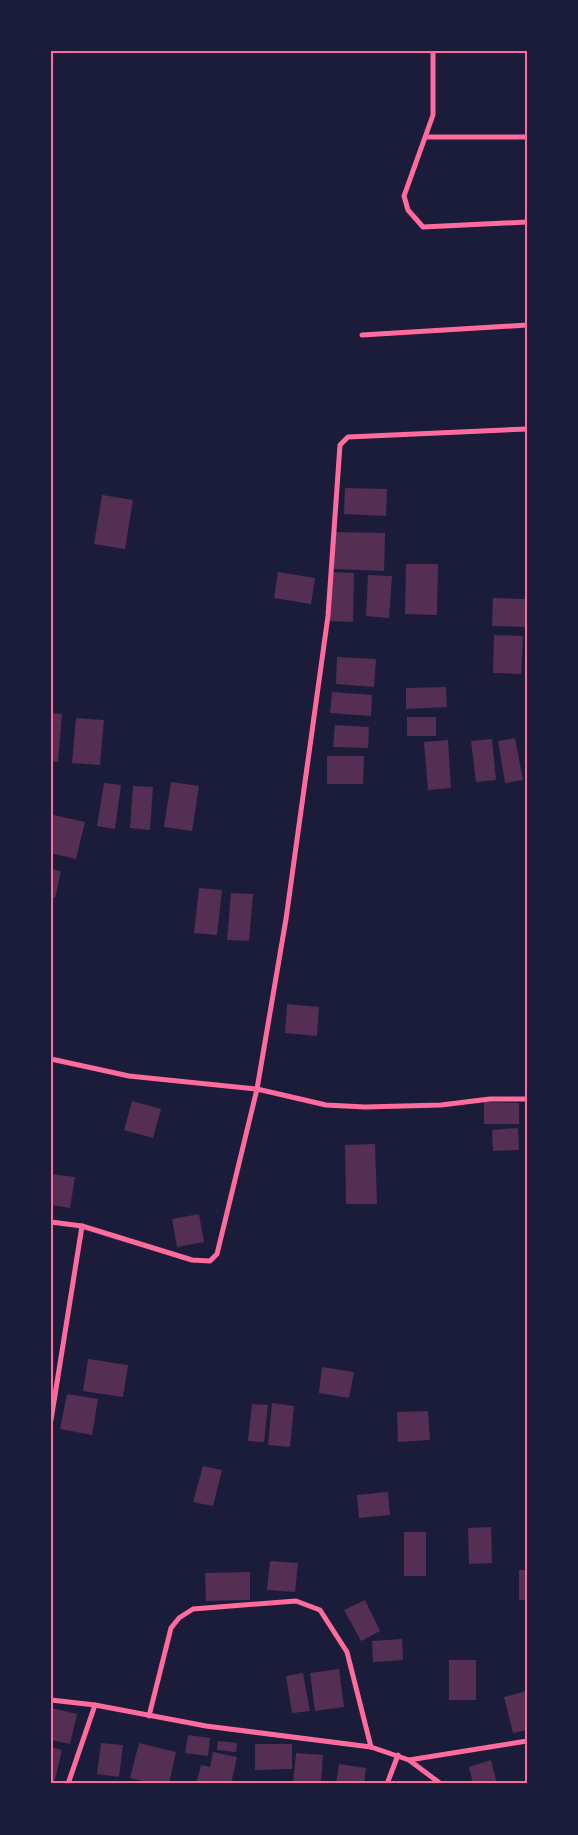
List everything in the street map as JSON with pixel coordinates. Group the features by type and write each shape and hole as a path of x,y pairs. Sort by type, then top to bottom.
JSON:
{"street":[{"path":"432,51 433,115 404,196 408,210 423,227 527,222"},
{"path":"426,137 527,137"},
{"path":"362,335 527,325"},
{"path":"51,1222 82,1226 192,1260 210,1261 217,1254 258,1089 293,872 328,616 340,445 348,437 527,429"},
{"path":"51,1059 129,1076 258,1089 326,1105 441,1105 490,1099 527,1099"},
{"path":"51,1420 82,1226"},
{"path":"149,1716 171,1628 179,1618 193,1609 296,1601 320,1610 347,1652 371,1747"},
{"path":"51,1700 95,1705 206,1726 371,1747 409,1760 441,1784"},
{"path":"68,1784 95,1705"},
{"path":"409,1760 527,1741"},
{"path":"387,1784 398,1755"}],"building":[{"path":"345,488 387,489 386,516 344,514"},
{"path":"102,495 133,500 125,549 94,544"},
{"path":"334,532 385,533 384,571 334,569"},
{"path":"406,564 438,564 437,615 405,614"},
{"path":"278,572 315,578 311,604 274,598"},
{"path":"331,572 354,573 353,622 330,621"},
{"path":"368,575 392,576 389,618 366,616"},
{"path":"493,598 527,599 527,627 492,626"},
{"path":"494,635 523,636 521,674 493,673"},
{"path":"337,657 376,659 374,687 336,684"},
{"path":"446,687 447,707 406,709 406,688"},
{"path":"332,692 372,695 371,716 330,713"},
{"path":"51,713 62,714 58,762 51,761"},
{"path":"407,717 436,717 436,736 407,736"},
{"path":"76,718 104,720 100,765 72,763"},
{"path":"335,725 369,727 368,748 333,747"},
{"path":"515,738 523,780 505,783 498,741"},
{"path":"492,739 496,780 476,782 471,741"},
{"path":"448,740 451,788 428,790 424,742"},
{"path":"327,756 364,756 363,784 327,784"},
{"path":"171,782 199,786 192,831 164,827"},
{"path":"104,783 121,785 115,829 97,826"},
{"path":"133,786 153,787 150,830 130,828"},
{"path":"53,815 85,822 76,859 51,853"},
{"path":"51,869 61,871 55,898 51,897"},
{"path":"199,888 222,890 217,935 194,933"},
{"path":"231,893 253,894 249,941 227,940"},
{"path":"287,1004 319,1007 317,1036 285,1033"},
{"path":"132,1101 161,1109 153,1138 124,1130"},
{"path":"484,1102 519,1103 519,1124 484,1124"},
{"path":"518,1128 519,1150 493,1151 492,1130"},
{"path":"375,1144 377,1204 346,1204 345,1145"},
{"path":"51,1174 75,1177 70,1208 51,1205"},
{"path":"199,1214 204,1242 177,1247 172,1219"},
{"path":"88,1359 128,1365 123,1397 83,1391"},
{"path":"322,1367 354,1372 349,1398 319,1393"},
{"path":"67,1394 98,1399 92,1435 60,1429"},
{"path":"272,1403 294,1406 290,1447 268,1445"},
{"path":"252,1404 268,1405 264,1442 248,1441"},
{"path":"428,1411 430,1440 398,1442 397,1412"},
{"path":"203,1466 222,1470 213,1506 193,1502"},
{"path":"388,1492 390,1515 359,1518 357,1495"},
{"path":"491,1527 492,1563 469,1564 468,1528"},
{"path":"404,1532 426,1532 426,1576 404,1576"},
{"path":"270,1561 298,1563 295,1592 267,1590"},
{"path":"519,1570 527,1570 527,1600 519,1600"},
{"path":"250,1572 250,1600 206,1601 205,1573"},
{"path":"365,1600 380,1631 361,1641 344,1610"},
{"path":"402,1639 403,1660 373,1662 372,1641"},
{"path":"449,1660 476,1660 476,1700 449,1700"},
{"path":"339,1669 344,1707 315,1711 310,1673"},
{"path":"303,1673 310,1711 292,1713 286,1676"},
{"path":"527,1691 527,1730 513,1733 504,1697"},
{"path":"51,1708 77,1714 70,1744 51,1740"},
{"path":"188,1735 210,1738 208,1756 185,1753"},
{"path":"218,1741 237,1743 236,1752 217,1750"},
{"path":"101,1743 123,1745 119,1777 97,1774"},
{"path":"139,1743 176,1752 169,1784 155,1784 130,1778"},
{"path":"255,1744 292,1744 292,1769 255,1770"},
{"path":"51,1747 62,1750 54,1784 51,1784"},
{"path":"213,1752 237,1757 231,1784 196,1784 201,1765 210,1767"},
{"path":"296,1753 323,1755 321,1781 335,1784 293,1784"},
{"path":"491,1760 497,1784 473,1784 469,1767"},
{"path":"339,1764 366,1768 364,1784 336,1784"}]}
